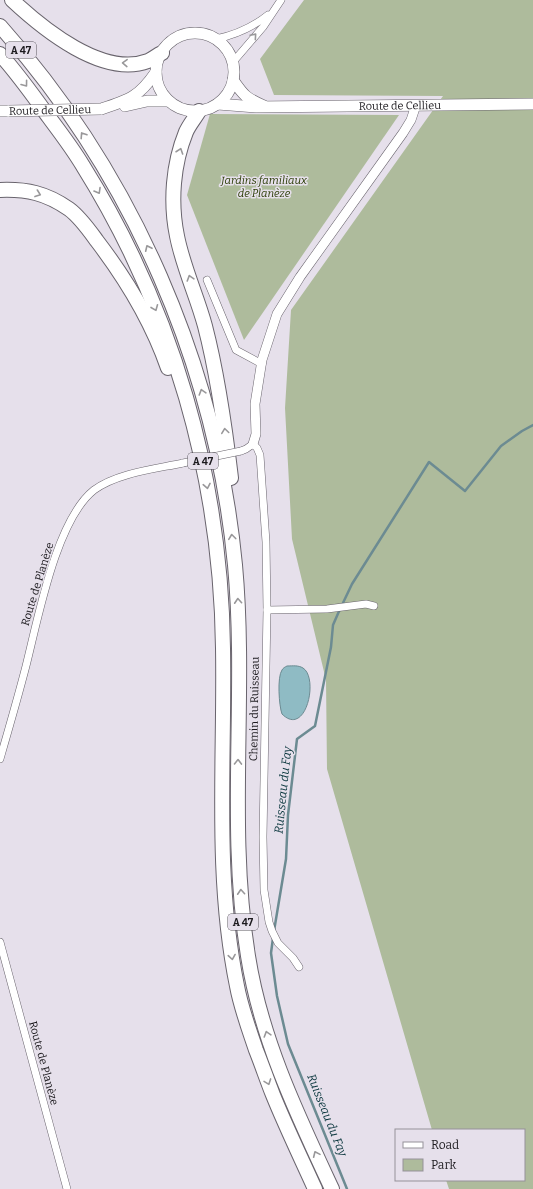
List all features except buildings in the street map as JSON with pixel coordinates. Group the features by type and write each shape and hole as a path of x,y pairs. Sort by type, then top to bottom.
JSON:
{"highway":[{"path":"12,0 55,36 75,48 98,58 118,63 134,64 148,61 162,53"},
{"name":"A 47","path":"0,26 42,75 75,122 122,198 153,258 164,283 184,336 203,395 221,467 235,563 239,653 238,833 241,900 248,956 259,1009 277,1064 287,1090 332,1189"},
{"name":"A 47","path":"0,54 22,81 82,164 112,215 142,276 172,351 200,449 211,503 220,573 223,646 222,846 226,919 231,955 245,1019 273,1096 315,1189"},
{"path":"199,111 187,131 178,156 174,185 174,211 177,236 204,325 217,381 232,488 228,512"},
{"path":"0,190 30,191 50,198 70,210 88,229 118,269 144,316 164,356 179,397 191,417"}],"main road":[{"path":"184,35 206,35 216,39 226,49 233,62 234,80 226,96 218,104 199,111 187,111 176,107 162,92 158,83 156,72 158,61 162,53 172,42 184,35"},
{"name":"Route de Cellieu","path":"101,109 126,102 138,94 147,86 156,72"},
{"name":"Route de Cellieu","path":"234,80 243,94 251,100 266,107"},
{"name":"Route de Cellieu","path":"4,111 101,109 123,107 147,101 168,100"},
{"name":"Route de Cellieu","path":"218,104 266,107 533,104"}],"street":[{"path":"233,62 281,0"},
{"path":"216,39 237,33 249,27 260,21 274,9"},
{"path":"253,444 256,434 255,404 262,364 277,314 300,277 411,120 416,105"},
{"path":"208,280 236,350 262,364"},
{"name":"Route de Planèze","path":"0,759 46,585 62,538 85,499 104,484 124,476 240,451 253,444"},
{"name":"Chemin du Ruisseau","path":"253,444 257,448 260,455 266,542 264,890 272,931 276,940 299,967"},
{"path":"266,610 341,608 366,604 374,606"},
{"name":"Route de Planèze","path":"0,942 67,1189"}],"green space":[{"path":"304,0 533,0 533,1189 449,1189 446,1181 525,1181 525,1129 432,1129 327,769 326,680 292,539 285,408 291,310 443,96 274,95 260,59"},
{"name":"Jardins familiaux de Planèze","path":"210,114 399,115 244,340 187,195"}],"water":[{"path":"287,666 297,666 303,668 308,674 310,683 308,704 298,718 290,719 282,714 281,710 279,698 279,679 283,669"}],"waterway":[{"name":"Ruisseau du Fay","path":"342,605 352,584 429,462 465,491 501,446 533,425"},
{"name":"Ruisseau du Fay","path":"274,931 286,859 288,815 297,739 315,726 331,647 333,625 340,609"},
{"name":"Ruisseau du Fay","path":"273,938 271,953 277,996 288,1044 347,1189"}]}
